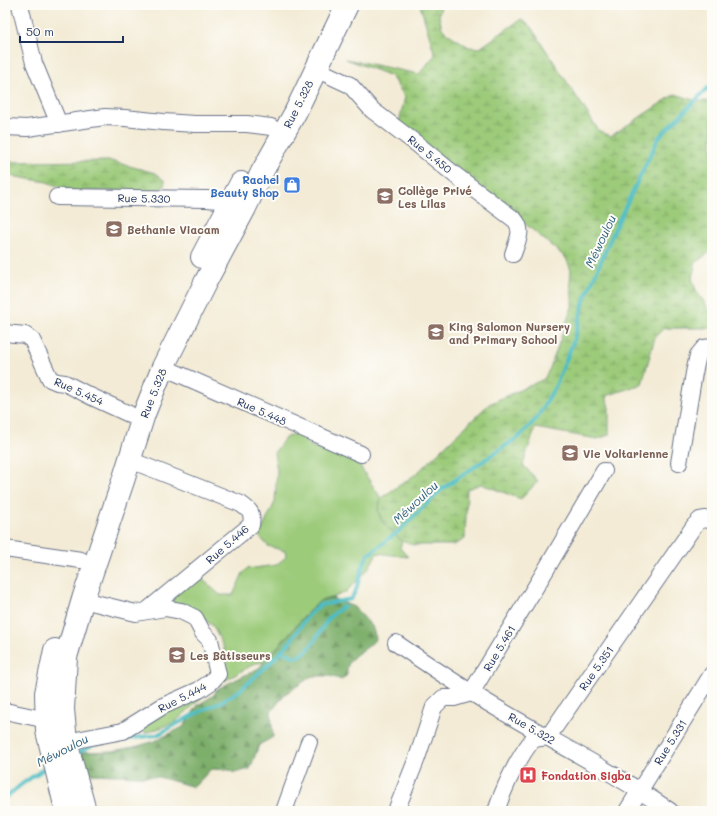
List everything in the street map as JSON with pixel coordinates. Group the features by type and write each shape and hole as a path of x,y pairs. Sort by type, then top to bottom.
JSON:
{"main road":[{"name":"Rue 5.328","path":"85,811 63,756 47,731 46,693 70,591 129,414 149,363 255,155 272,127 332,5"},
{"name":"Rue 5.328","path":"68,811 63,756 63,709 66,657 83,600 144,414 163,367 262,172 295,113 348,5"}],"street":[{"path":"20,5 34,63 59,124"},
{"name":"Rue 5.450","path":"316,68 350,85 372,110 515,220 519,225 520,233 513,254"},
{"path":"5,127 27,128 105,117 195,124 247,124 272,127"},
{"name":"Rue 5.330","path":"57,197 207,199 231,202"},
{"name":"Rue 5.454","path":"5,334 25,335 32,340 50,379 65,383 129,414"},
{"path":"679,463 698,355 704,348 712,347"},
{"name":"Rue 5.448","path":"163,367 361,454"},
{"name":"Rue 5.446","path":"130,460 241,504 250,511 252,517 251,525 147,611"},
{"name":"Rue 5.461","path":"471,693 604,471"},
{"name":"Rue 5.351","path":"548,737 690,532 706,520"},
{"path":"5,549 80,560"},
{"name":"Rue 5.444","path":"63,756 123,731 163,706 199,690 211,682 218,674 210,640 203,633 195,618 182,611 165,608 136,613 83,600"},
{"name":"Rue 5.322","path":"396,643 471,693 595,763 640,790 670,811"},
{"name":"Rue 5.331","path":"627,811 712,674"},
{"path":"396,811 417,758 434,706 443,698 454,698 471,693"},
{"path":"5,711 47,720"},
{"path":"496,811 502,794 522,753 533,740 548,737"},
{"path":"284,811 308,742"}],"green space":[{"path":"420,5 441,5 439,16 442,28 447,33 469,47 480,48 521,19 531,27 599,131 611,136 675,94 697,101 712,101 712,251 696,262 692,278 696,290 712,314 712,328 664,328 655,337 642,384 606,396 609,408 609,435 597,439 535,428 523,465 538,481 521,499 481,484 467,489 465,539 454,545 414,545 402,541 383,523 378,511 381,498 416,474 489,404 544,379 550,368 572,307 570,282 571,270 566,258 510,211 398,126 405,97 391,76 346,59 419,74 435,55"},
{"path":"111,161 155,173 165,181 164,187 153,191 71,191 47,182 5,175 5,162"},
{"path":"297,433 311,446 355,459 381,498 378,511 383,523 402,541 400,548 408,557 377,553 368,569 346,592 332,598 267,662 256,663 212,688 174,723 145,733 142,728 224,669 224,648 213,626 183,603 171,605 179,589 202,579 220,595 233,595 243,573 247,569 276,565 286,557 285,551 268,546 259,536 275,502 277,470 274,453 285,438"},
{"path":"332,598 354,607 372,626 376,638 349,662 347,675 342,680 330,676 312,676 285,694 271,712 273,737 259,745 250,769 234,773 229,770 211,769 194,787 159,777 92,774 74,768 71,761 81,752 113,751 138,746 155,741 183,727 198,705 214,695 217,689 259,668 307,613 321,600"}],"waterway":[{"name":"Méwoulou","path":"119,740 157,735 239,691 269,664 290,642 308,616 320,605 351,599 356,590 363,565 368,555 399,531 442,489 520,436 537,418 556,385 574,340 584,301 616,226 659,137 712,84"},
{"path":"284,652 295,657 301,655 311,647 329,618 344,606"},
{"name":"Méwoulou","path":"76,753 97,743"},
{"name":"Méwoulou","path":"5,798 48,766"}],"place":[{"name":"Rachel Beauty Shop","path":"292,185"},
{"name":"Collège Privé Les Lilas","path":"385,196"},
{"name":"Bethanie Viacam","path":"114,229"},
{"name":"King Salomon Nursery and Primary School","path":"436,332"},
{"name":"Vie Voltarienne","path":"570,453"},
{"name":"Les Bâtisseurs","path":"177,655"},
{"name":"Fondation Sigba","path":"528,775"}]}
